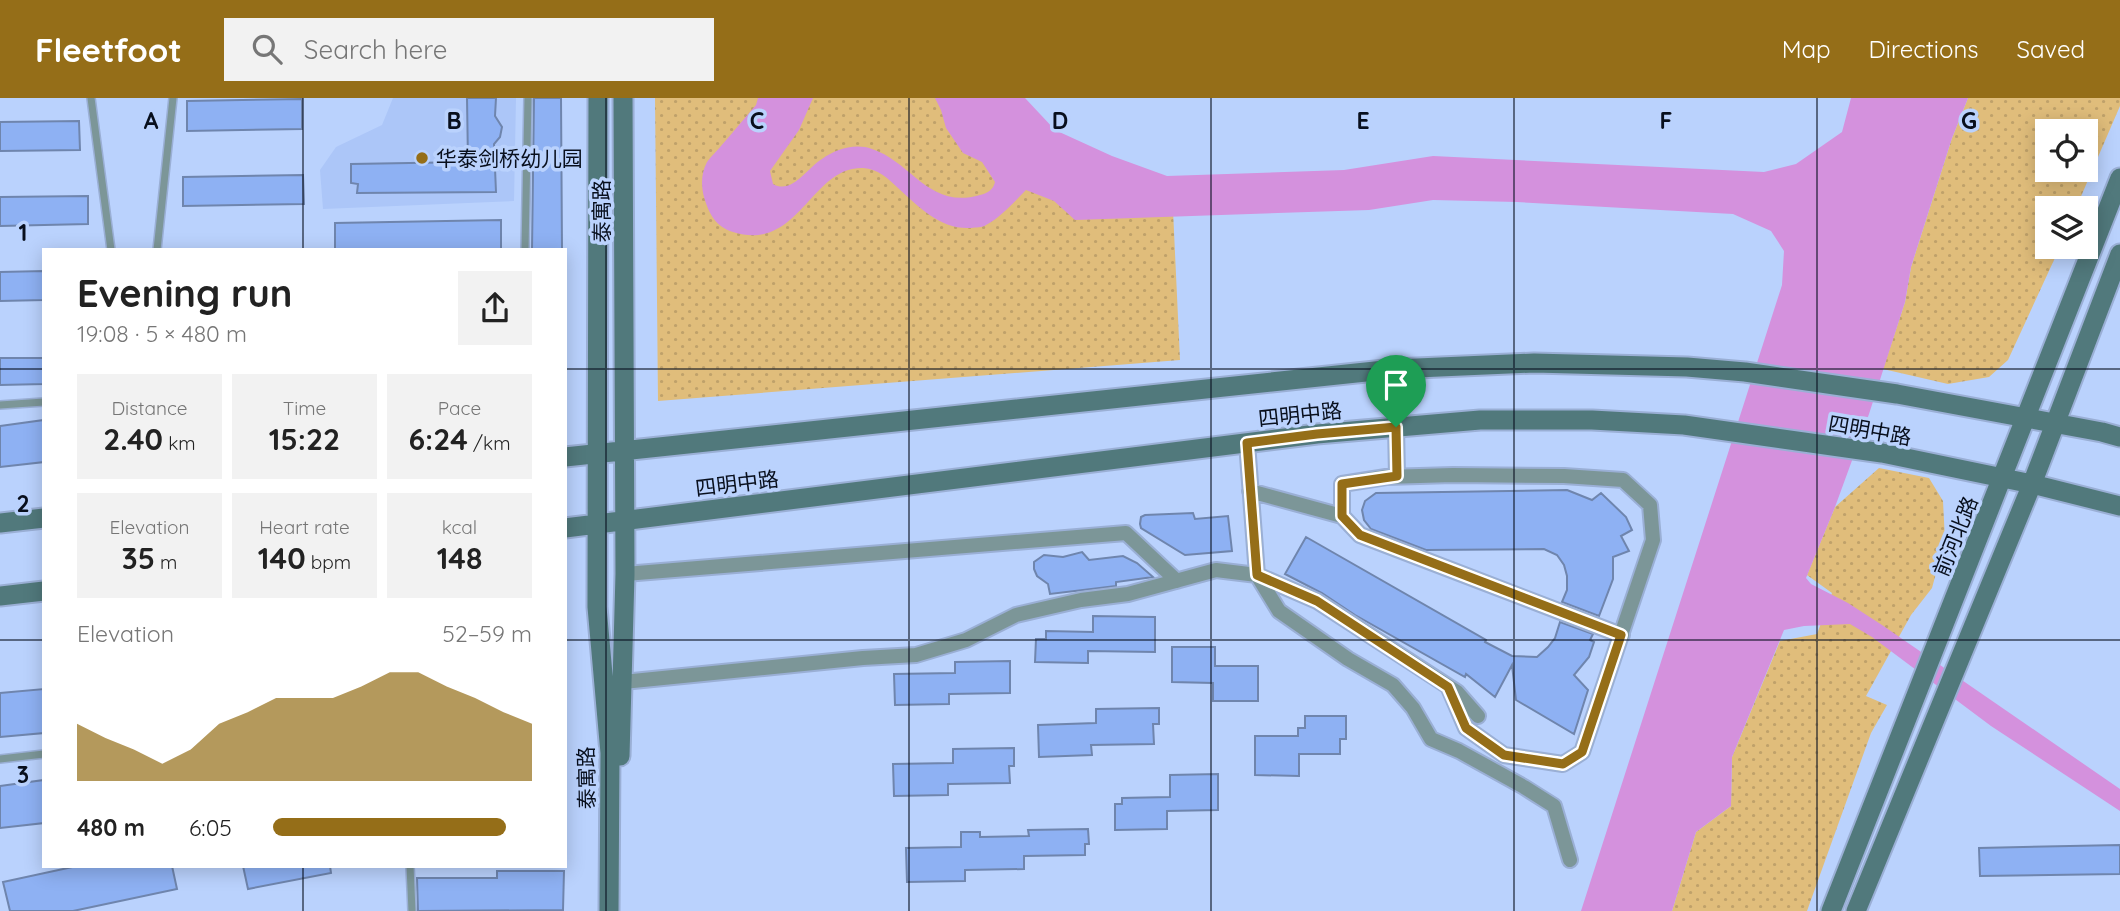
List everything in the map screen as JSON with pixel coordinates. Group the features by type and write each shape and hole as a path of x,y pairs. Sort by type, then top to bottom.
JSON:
{"main road":[{"name":"泰寓路","path":"597,98 597,607 610,752 609,911"},
{"name":"泰寓路","path":"620,911 620,751 625,575 624,98"},
{"name":"前河北路","path":"1831,911 2120,178"},
{"path":"1856,911 2032,484 2120,254"},
{"name":"四明中路","path":"567,457 1394,369 1534,363 1745,372 1897,394 2120,437"},
{"name":"四明中路","path":"567,528 1317,434 1480,420 1592,420 1684,425 1729,431 1882,453 2032,484 2120,506"},
{"path":"0,523 42,518"},
{"path":"0,596 42,591"}],"street":[{"path":"1396,427 1397,476"},
{"path":"1247,443 1257,575 1279,611 1348,659 1393,685 1413,708 1431,739 1470,757 1554,806 1570,860"},
{"path":"1342,516 1342,484 1397,476 1564,476 1623,480 1650,505 1653,540 1582,752 1563,764 1504,755 1466,728 1448,687"},
{"path":"1250,491 1342,516 1360,535 1622,635"},
{"path":"625,575 1126,533 1177,581"},
{"path":"623,682 916,655 966,640 1016,615 1081,600 1128,594 1216,570 1257,575 1317,601 1457,692 1478,716"}],"lane":[{"path":"91,98 111,248"},
{"path":"157,248 173,98"},
{"path":"524,248 528,98"},
{"path":"0,405 42,402"},
{"path":"0,759 42,754"},
{"path":"410,868 412,911"}],"shaded area":[{"name":"华泰剑桥幼儿园","path":"393,98 516,98 514,201 323,209 320,170 336,147 382,125"},
{"path":"655,98 949,98 1173,210 1180,360 658,401"},
{"path":"758,98 813,98 799,130 770,171 773,184 787,186 827,155 846,148 859,147 886,155 934,190 947,196 962,198 985,193 995,182 982,162 963,153 946,128 935,98 1025,98 1055,130 1112,156 1167,176 1344,170 1433,156 1764,172 1796,164 1842,132 1851,98 1968,98 1952,138 1911,267 1905,302 1869,414 1806,578 1811,584 1882,625 2120,789 2120,811 1991,726 1872,637 1850,624 1804,626 1784,630 1732,757 1731,806 1696,832 1672,911 1581,911 1782,285 1784,251 1771,231 1733,214 1433,200 1369,210 1075,220 1054,201 1026,190 992,222 984,226 960,228 931,216 882,175 863,168 845,171 830,180 774,231 755,235 733,232 718,223 711,214 703,193 702,180 707,162 756,105"},
{"path":"1968,98 2120,98 2120,106 2098,157 2098,119 2035,119 2035,182 2087,182 2081,196 2035,196 2035,259 2054,259 2008,360 1989,377 1948,384 1883,369 1905,302 1911,267 1952,138"},
{"path":"1879,468 1929,478 1943,501 1945,540 1932,588 1911,615 1866,696 1887,705 1871,733 1807,911 1672,911 1696,832 1731,806 1732,757 1780,641 1817,634 1832,593 1807,575 1835,507"}],"building":[{"path":"467,98 496,98 495,116 502,127 500,137 494,144 496,192 357,193 358,184 351,183 351,164 468,162"},
{"path":"534,98 561,98 562,248 532,248"},
{"path":"302,99 302,129 187,131 187,101"},
{"path":"79,121 80,150 0,151 0,122"},
{"path":"303,175 304,204 183,206 183,177"},
{"path":"88,196 88,224 0,226 0,197"},
{"path":"501,220 501,248 335,248 335,223"},
{"path":"42,271 42,300 0,301 0,272"},
{"path":"0,358 42,358 42,384 0,385"},
{"path":"42,420 42,462 0,467 0,426"},
{"path":"1567,490 1592,500 1601,493 1626,517 1632,530 1621,536 1629,551 1613,557 1613,579 1599,616 1562,602 1567,590 1564,565 1557,555 1544,549 1426,550 1371,529 1364,520 1362,510 1365,501 1376,493"},
{"path":"1193,513 1195,519 1228,516 1232,551 1185,555 1141,528 1140,524 1141,517 1145,515"},
{"path":"1306,537 1512,656 1537,657 1555,638 1560,622 1593,634 1590,640 1594,642 1589,657 1574,675 1588,690 1574,734 1516,700 1512,665 1495,697 1466,674 1465,677 1285,574"},
{"path":"1082,552 1089,560 1123,556 1137,563 1153,577 1116,582 1116,586 1050,594 1048,584 1037,576 1034,562 1044,555 1063,557"},
{"path":"1093,616 1155,617 1155,652 1088,651 1088,663 1035,662 1036,639 1046,639 1046,631 1093,632"},
{"path":"1172,647 1215,647 1215,666 1258,666 1258,701 1213,701 1213,683 1172,682"},
{"path":"1010,661 1010,693 949,694 949,704 895,705 894,674 955,673 955,662"},
{"path":"42,689 42,733 0,737 0,693"},
{"path":"1159,708 1159,724 1153,724 1154,744 1091,745 1092,755 1039,757 1038,725 1096,723 1096,709"},
{"path":"1305,716 1346,716 1346,739 1340,739 1340,754 1299,754 1299,776 1255,775 1255,736 1298,736 1298,728 1305,728"},
{"path":"1014,748 1014,766 1009,766 1010,783 948,784 948,795 894,796 893,764 953,763 953,749"},
{"path":"1218,774 1218,810 1167,811 1167,829 1115,830 1115,804 1122,804 1122,798 1170,797 1170,775"},
{"path":"42,780 42,823 0,828 0,786"},
{"path":"1088,829 1089,844 1085,844 1085,855 1024,856 1024,869 965,870 965,881 907,882 906,848 961,847 961,832 980,832 980,837 1029,836 1028,830"},
{"path":"2120,845 2120,874 1980,876 1979,848"},
{"path":"68,868 172,868 177,889 73,911 10,911 3,882"},
{"path":"243,868 330,868 331,873 248,889"},
{"path":"497,871 564,871 563,910 418,911 417,878 497,878"}],"place":[{"name":"华泰剑桥幼儿园","path":"422,158"}],"route":[{"path":"1396,427 1397,476 1342,484 1342,516 1360,535 1621,635 1582,752 1563,764 1504,755 1466,728 1448,687 1317,601 1257,575 1247,443 1396,427"}]}
